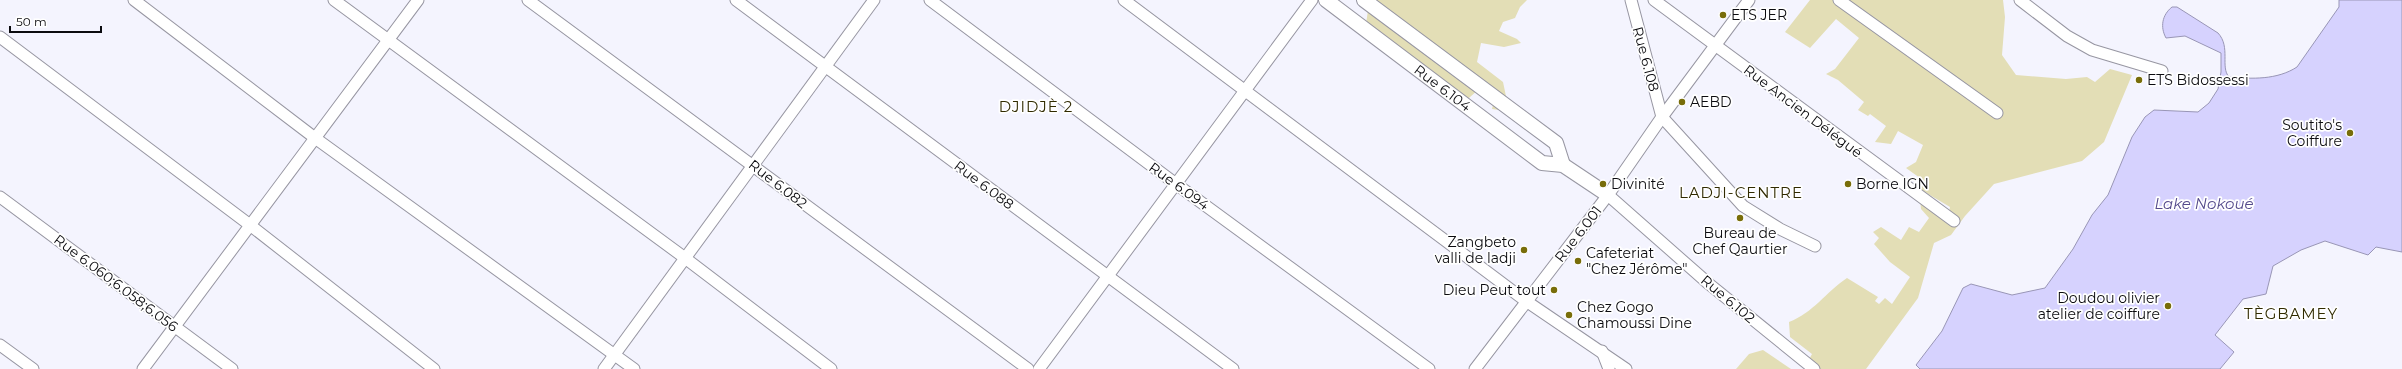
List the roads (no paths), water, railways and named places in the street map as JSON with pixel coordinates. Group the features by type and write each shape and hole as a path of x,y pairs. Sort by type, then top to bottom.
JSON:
{"street":[{"path":"134,0 315,138 634,369"},
{"path":"334,0 685,258 831,369"},
{"path":"143,369 418,0"},
{"name":"Rue 6.082","path":"528,0 754,165 842,233 1028,369"},
{"name":"Rue 6.088","path":"736,0 1233,369"},
{"path":"604,369 874,0"},
{"name":"Rue 6.094","path":"930,0 1176,184 1429,369"},
{"path":"1124,0 1526,301 1626,369"},
{"path":"1039,369 1312,0"},
{"name":"Rue 6.104","path":"1326,0 1542,163 1563,165 1608,195"},
{"name":"Rue 6.104","path":"1364,0 1556,143 1563,165"},
{"name":"Rue 6.108","path":"1631,0 1662,117"},
{"name":"Rue Ancien Délégué","path":"1654,0 1954,220"},
{"name":"Rue 6.001","path":"1475,369 1608,195 1662,117 1749,0"},
{"path":"1839,0 1997,113"},
{"path":"2020,0 2068,36 2092,50 2162,70"},
{"path":"0,37 250,225 434,369"},
{"path":"1662,117 1743,206 1780,229 1814,246"},
{"name":"Rue 6.102","path":"1608,195 1709,284 1814,369"},
{"name":"Rue 6.060;6.058;6.056","path":"0,197 232,369"},
{"path":"0,345 32,369"},
{"path":"1601,351 1609,369"}],"water":[{"name":"Lake Nokoué","path":"2339,0 2402,0 2402,252 2376,247 2368,255 2325,241 2301,250 2273,266 2266,294 2243,299 2215,335 2234,352 2220,369 1920,369 1916,365 1942,331 1963,288 1971,284 2012,295 2045,288 2073,249 2092,215 2108,195 2132,137 2145,117 2154,110 2198,112 2209,103 2218,89 2221,72 2221,53 2185,36 2166,38 2163,30 2163,21 2164,17 2172,7 2177,7 2218,33 2224,44 2225,68 2229,77 2264,78 2281,74 2297,67 2339,7"}],"place":[{"name":"ETS JER","path":"1723,15"},
{"name":"ETS Bidossessi","path":"2139,80"},
{"name":"AEBD","path":"1682,102"},
{"name":"Soutito's Coiffure","path":"2350,133"},
{"name":"Divinité","path":"1603,184"},
{"name":"Borne IGN","path":"1848,184"},
{"name":"Bureau de Chef Qaurtier","path":"1740,218"},
{"name":"Zangbeto valli de ladji","path":"1524,250"},
{"name":"Cafeteriat \"Chez Jérôme\"","path":"1578,261"},
{"name":"Dieu Peut tout","path":"1554,290"},
{"name":"Doudou olivier atelier de coiffure","path":"2168,306"},
{"name":"Chez Gogo Chamoussi Dine","path":"1569,315"}],"district":[{"name":"DJIDJÈ 2","path":"1036,107"},
{"name":"LADJI-CENTRE","path":"1741,193"},
{"name":"TÈGBAMEY","path":"2291,314"}]}
